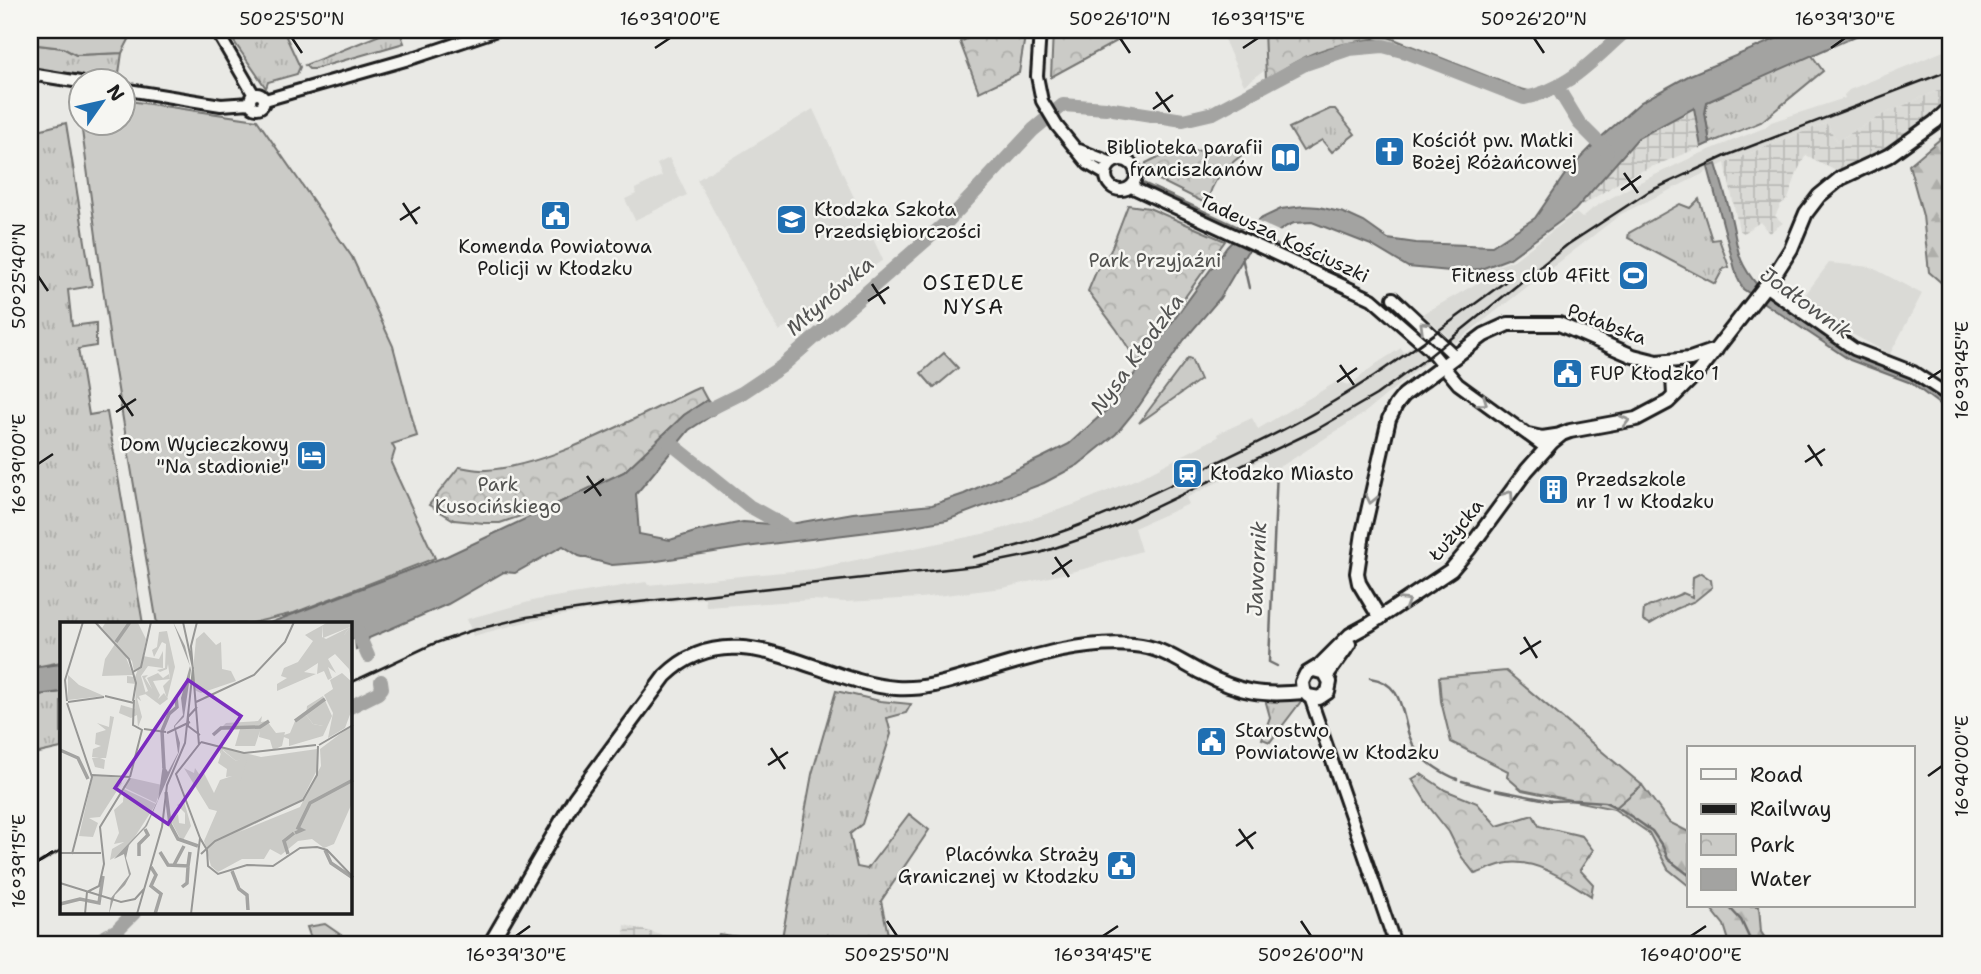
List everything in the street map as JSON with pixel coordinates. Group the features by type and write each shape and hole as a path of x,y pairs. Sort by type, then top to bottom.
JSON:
{"main road":[{"path":"1562,434 1636,419 1675,396 1717,349 1787,256 1806,214 1819,196 1846,175 1888,156 1951,107"},
{"name":"Połabska","path":"1375,621 1357,573 1390,419 1399,400 1443,365 1497,327 1508,324 1553,323 1566,326 1633,356 1657,362 1690,359 1717,349"},
{"path":"1657,362 1673,376 1675,396"},
{"name":"Łużycka","path":"1309,692 1307,672 1314,670 1346,638 1430,586 1456,566 1527,470 1562,434"},
{"name":"Łużycka","path":"1327,675 1345,649 1375,621"},
{"path":"490,944 586,781 665,676 699,654 731,647 748,648 861,682 885,687 914,688 941,684 1052,653 1097,646 1138,645 1155,648 1215,679 1248,690 1284,687 1309,692 1330,688 1327,675 1314,670"}],"street":[{"path":"216,30 252,99 253,107 258,109 263,106 265,100 405,61 498,30"},
{"path":"1041,30 1037,76 1042,101 1057,126 1088,164 1105,174 1114,189 1124,190 1131,187 1135,180 1134,168 1122,160 1112,163 1076,149"},
{"path":"30,74 66,80"},
{"path":"136,91 221,105 252,99"},
{"path":"1105,174 1112,163"},
{"name":"Tadeusza Kościuszki","path":"1131,187 1360,292 1385,309 1430,349 1458,384 1546,448"},
{"path":"1758,296 1854,349 1913,372 1951,397"},
{"path":"1393,298 1455,356"},
{"path":"1528,434 1542,437 1562,434"},
{"path":"1309,692 1395,944"}],"shaded area":[{"path":"1220,30 1264,30 1264,71 1244,85"},
{"path":"1951,48 1951,85 1882,115 1837,141 1826,123 1725,163 1621,214 1455,343 1423,314 1481,281 1483,271 1514,260 1576,213 1582,218 1593,208 1634,185 1697,155 1764,128 1771,122 1845,98 1844,95 1849,90"},
{"path":"1951,85 1951,96 1936,112 1883,152 1836,171 1806,155 1788,199 1781,204 1775,216 1783,223 1769,233 1760,222 1744,233 1739,230 1725,163 1826,123 1837,141 1884,114"},
{"path":"1694,108 1701,147 1629,176 1583,205 1581,203 1638,138"},
{"name":"Kłodzka Szkoła Przedsiębiorczości","path":"813,109 883,260 779,331 697,180"},
{"path":"669,158 687,195 635,220 625,199 636,194 635,189 662,176 657,164"},
{"path":"1829,263 1871,267 1922,294 1890,354 1819,317 1799,303"},
{"path":"1414,344 1429,360 1363,414 1275,468 1271,477 1263,460 1186,498 1189,504 1134,528 1141,551 1088,568 1003,588 920,598 846,602 812,600 706,607 705,598 587,611 525,622 473,636 467,619 536,600 646,582 648,585 813,569 992,532 1076,504 1139,478 1218,437 1217,434 1252,418 1258,429 1338,381 1348,385 1354,382 1401,348 1404,352"},
{"path":"625,925 695,944 623,944"}],"green space":[{"path":"30,30 134,30 122,53 76,55 63,48 30,44"},
{"path":"226,30 283,30 300,67 297,74 268,82 266,88"},
{"path":"392,30 399,30 404,43 314,69 305,65"},
{"path":"985,30 1026,30 1019,73 979,92 960,42"},
{"path":"1053,30 1133,30 1051,77"},
{"path":"1264,30 1377,30 1373,39 1316,52 1266,80"},
{"path":"1376,32 1529,91 1518,90 1404,46 1373,39"},
{"path":"30,44 63,48 76,55 122,53 120,66 66,66 66,75 30,70"},
{"path":"1811,54 1823,71 1761,122 1710,143 1705,113 1707,102"},
{"path":"136,102 257,120 352,257 393,346 417,436 392,444 395,450 391,463 435,558 294,613 256,622 157,622 110,341 83,136 136,136"},
{"path":"1335,109 1355,134 1332,152 1322,140 1303,151 1289,128"},
{"path":"66,123 92,286 68,290 72,326 96,323 96,346 78,349 89,415 107,412 143,622 60,622 60,662 30,668 30,132"},
{"path":"1951,130 1951,291 1929,272 1923,216 1909,165"},
{"path":"1237,144 1243,154 1220,175 1207,204 1145,173 1146,163 1156,158"},
{"path":"1139,181 1321,265 1378,297 1138,186"},
{"path":"1699,199 1712,240 1719,239 1729,267 1723,269 1715,284 1628,238 1629,233 1680,204 1690,208"},
{"name":"Park Przyjaźni","path":"1128,205 1149,208 1225,241 1138,363 1088,291 1096,272 1110,252"},
{"path":"944,353 958,368 934,388 921,373"},
{"path":"1188,358 1191,359 1200,380 1139,423"},
{"name":"Park Kusocińskiego","path":"700,387 707,400 684,415 624,472 559,503 500,523 454,520 429,505 459,467 486,470 539,459 595,438"},
{"path":"1701,573 1711,580 1712,587 1695,601 1650,624 1643,620 1644,609 1683,593 1692,597 1693,577"},
{"path":"1506,671 1642,785 1614,809 1522,790 1507,777 1508,771 1451,742 1441,701 1439,677"},
{"path":"836,691 880,701 911,704 906,713 887,718 891,734 862,824 850,834 857,867 867,869 909,814 929,830 881,901 890,944 716,944 719,934 781,943 812,774"},
{"path":"60,692 60,748 30,755 30,696"},
{"path":"1265,699 1302,700 1270,742 1262,739 1270,717"},
{"path":"1421,774 1445,790 1477,803 1497,826 1533,815 1539,826 1582,836 1593,850 1580,870 1593,884 1591,896 1552,872 1530,864 1504,864 1475,874 1412,779"},
{"path":"1642,785 1669,822 1687,831 1687,884 1668,869 1649,833 1614,809"},
{"path":"1711,908 1759,908 1761,932 1769,944 1730,944 1724,925"},
{"path":"325,924 354,944 313,944 307,927"}],"water":[{"path":"1797,30 1869,30 1707,102 1705,113 1710,143 1701,147 1694,108 1638,138 1575,210 1510,258 1481,269 1450,271 1408,267 1371,245 1312,222 1287,226 1247,252 1220,298 1184,340 1139,406 1116,434 1078,465 1044,483 947,520 651,562 612,565 579,556 563,546 515,573 504,572 448,604 369,638 366,645 356,649 355,639 352,639 352,622 272,622 447,556 624,472 684,415 707,400 717,412 689,430 636,494 639,534 670,540 743,522 785,525 853,513 932,505 964,494 1069,444 1111,406 1227,247 1239,234 1260,219 1281,209 1319,207 1344,213 1364,222 1388,239 1416,243 1492,246 1535,218 1566,173 1641,102 1690,75"},
{"path":"1716,164 1738,252 1758,286 1855,354 1912,375 1951,405 1951,413 1911,383 1850,360 1743,289 1737,277 1708,167"},
{"path":"60,664 60,692 30,696 30,668"}],"pier":[{"path":"1254,220 1283,233 1256,251 1230,239"}],"waterway":[{"name":"Młynówka","path":"1113,109 1183,120 1213,113 1305,64 1349,49 1383,46 1406,52 1524,98 1540,94 1568,80 1627,30"},
{"path":"1557,87 1579,123 1607,151"},
{"name":"Młynówka","path":"696,416 742,393 781,367 948,221 1033,130 1063,105 1106,108"},
{"name":"Jawornik","path":"1242,257 1249,288"},
{"name":"Nysa Kłodzka","path":"668,441 749,506 792,530"},
{"name":"Jawornik","path":"1277,469 1269,662 1277,666"},
{"path":"357,631 368,656"},
{"name":"Jawornik","path":"1370,678 1392,688 1398,697 1411,741 1420,755 1457,779"},
{"path":"352,706 378,693 382,688 381,681"},
{"name":"Jawornik","path":"1462,781 1490,789"},
{"name":"Jawornik","path":"1496,790 1552,801 1605,802 1622,810 1652,831 1668,859 1687,873"},
{"name":"Jawornik","path":"1730,908 1741,920 1752,944"},
{"path":"92,944 117,930 133,914"}],"railway":[{"path":"352,682 433,644 470,631 527,617 611,605 975,566 1040,553 1110,529 1316,430 1376,395 1427,358 1567,245 1648,192 1728,155 1951,70"},
{"path":"973,557 1059,533 1140,500 1284,429 1380,372 1509,279"},
{"path":"30,868 60,851"}],"place":[{"name":"Kościół pw. Matki Bożej Różańcowej","path":"1389,151"},
{"name":"Biblioteka parafii franciszkanów","path":"1286,158"},
{"name":"Komenda Powiatowa Policji w Kłodzku","path":"555,215"},
{"name":"Kłodzka Szkoła Przedsiębiorczości","path":"791,220"},
{"name":"Fitness club 4Fitt","path":"1633,275"},
{"name":"FUP Kłodzko 1","path":"1567,373"},
{"name":"Dom Wycieczkowy \"Na stadionie\"","path":"312,455"},
{"name":"Kłodzko Miasto","path":"1187,473"},
{"name":"Przedszkole nr 1 w Kłodzku","path":"1553,490"},
{"name":"Starostwo Powiatowe w Kłodzku","path":"1212,741"},
{"name":"Placówka Straży Granicznej w Kłodzku","path":"1122,865"}],"district":[{"name":"OSIEDLE NYSA","path":"974,295"}],"water label":[{"name":"Jodłownik","path":"1806,303"}]}
